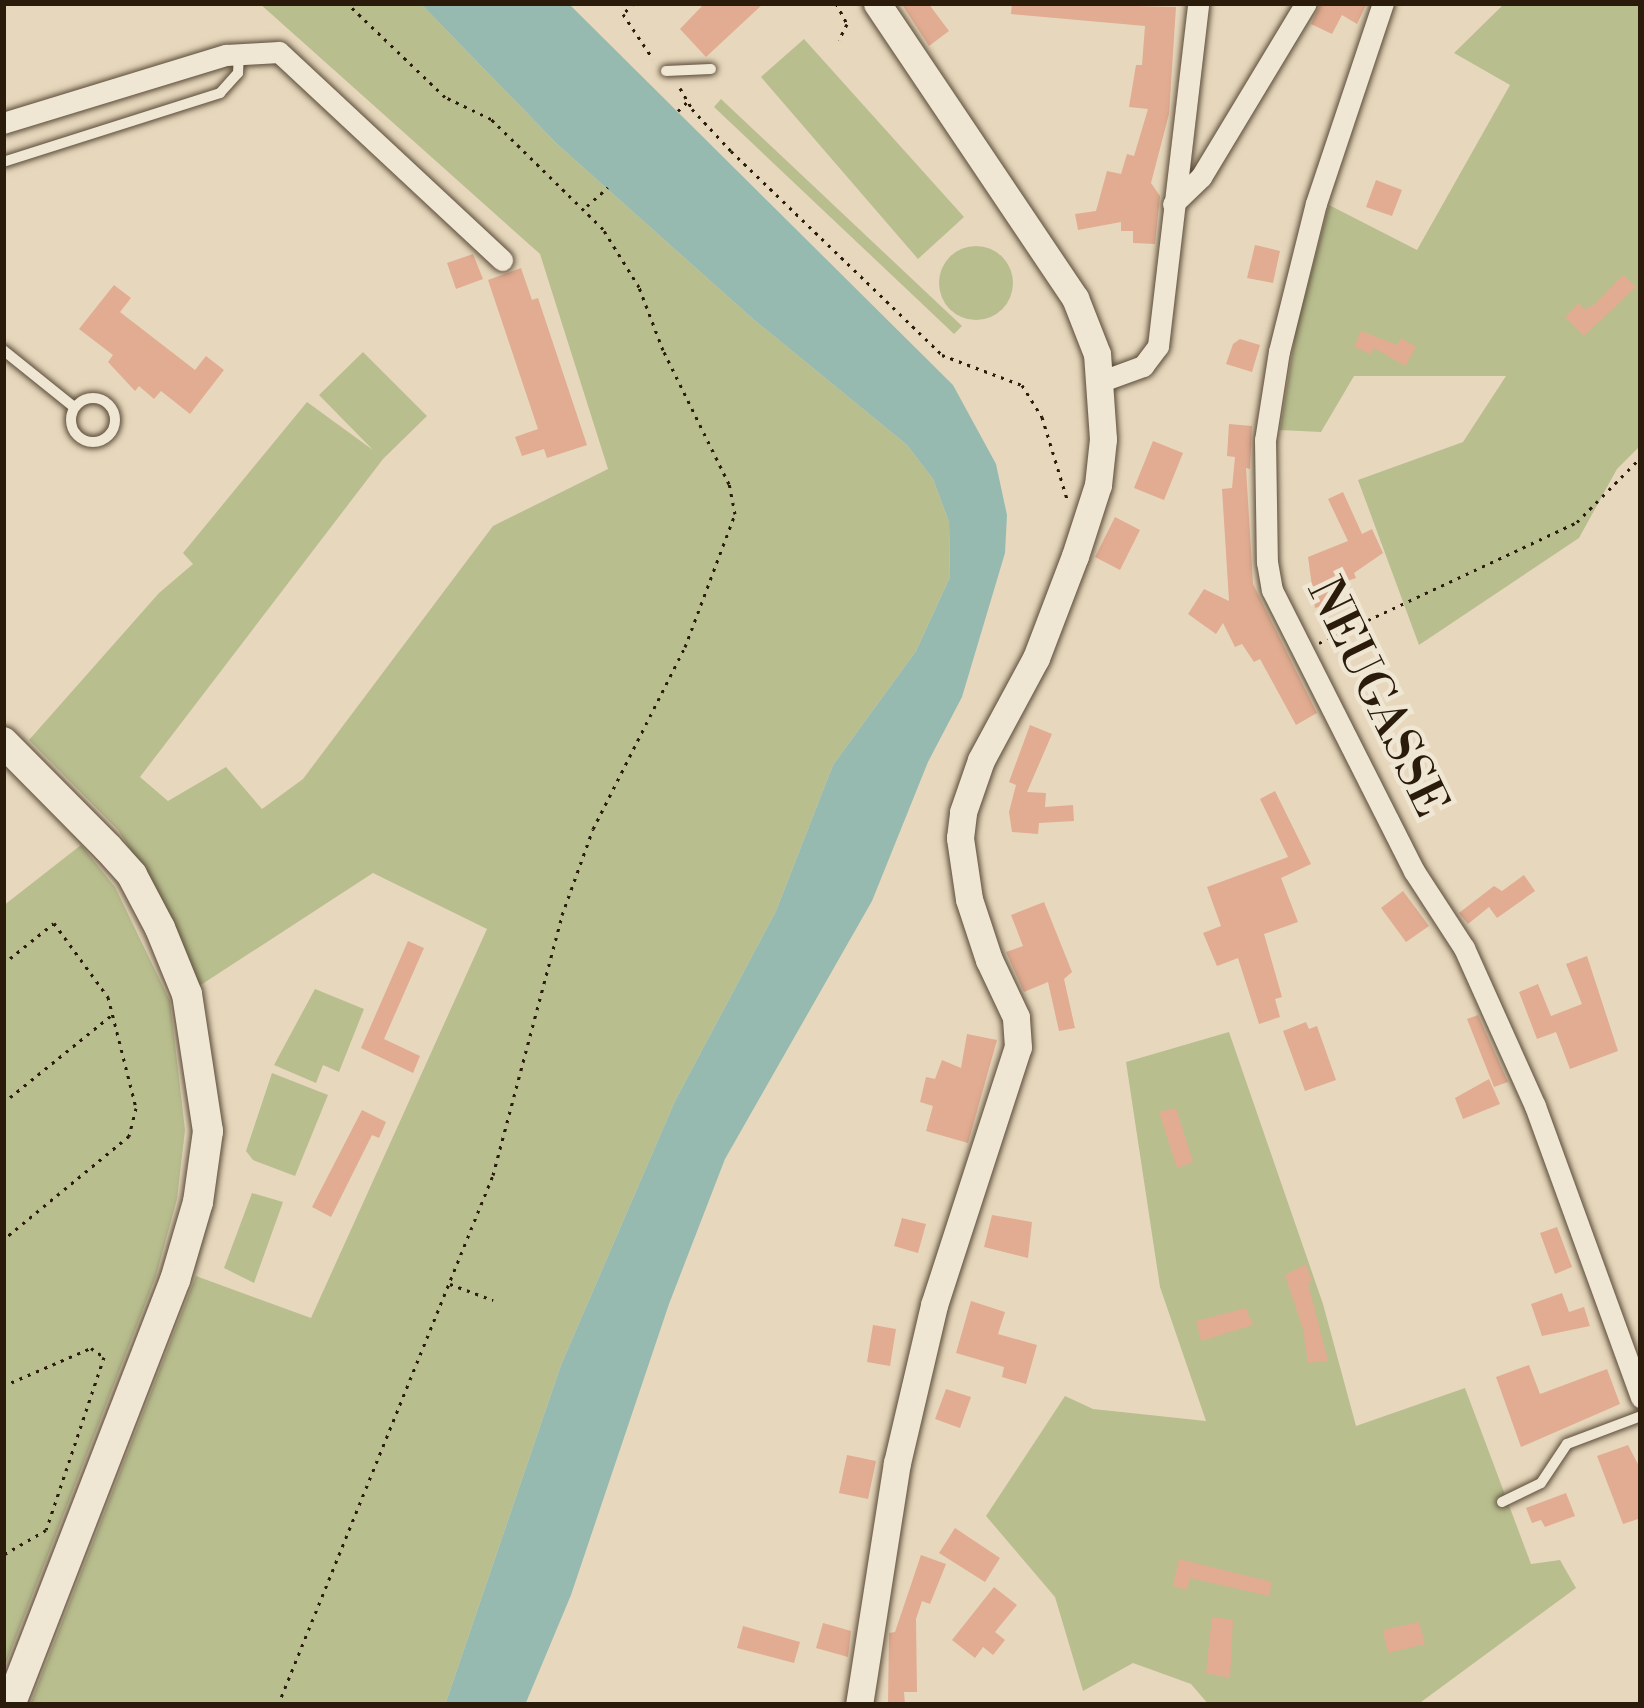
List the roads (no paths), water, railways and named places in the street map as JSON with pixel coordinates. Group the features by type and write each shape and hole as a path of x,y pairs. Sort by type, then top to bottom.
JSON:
{"main road":[{"path":"6,750 120,861 160,928 188,994 208,1131 198,1202 175,1280 10,1705"}],"street":[{"path":"859,1705 896,1463 934,1305 1018,1047 1016,1017 988,959 970,899 960,838 963,812 980,760 1036,658 1076,556 1098,485 1102,381 1089,329 1059,269 877,3"},
{"path":"1102,381 1143,366 1158,346 1198,3"},
{"path":"1173,203 1201,177 1306,3"},
{"name":"NEUGASSE","path":"1383,3 1301,257 1265,440 1267,562 1272,590 1414,871 1473,968 1535,1106 1641,1397"},
{"path":"3,123 238,54 279,52 502,260"}],"lane":[{"path":"3,162 220,93 238,74 238,54"},
{"path":"666,71 711,69"},
{"path":"3,350 74,407"},
{"path":"94,397 107,402 115,413 111,433 99,442 77,436 70,422 74,407 94,397"},
{"path":"1502,1502 1541,1483 1567,1444 1641,1416"}],"water":[{"path":"420,3 568,3 953,385 996,464 1007,515 1005,553 962,697 928,762 872,901 725,1159 669,1304 571,1595 525,1705 445,1705 561,1365 675,1101 776,911 833,765 916,651 950,577 949,522 933,479 907,445 753,319 557,144"}]}
